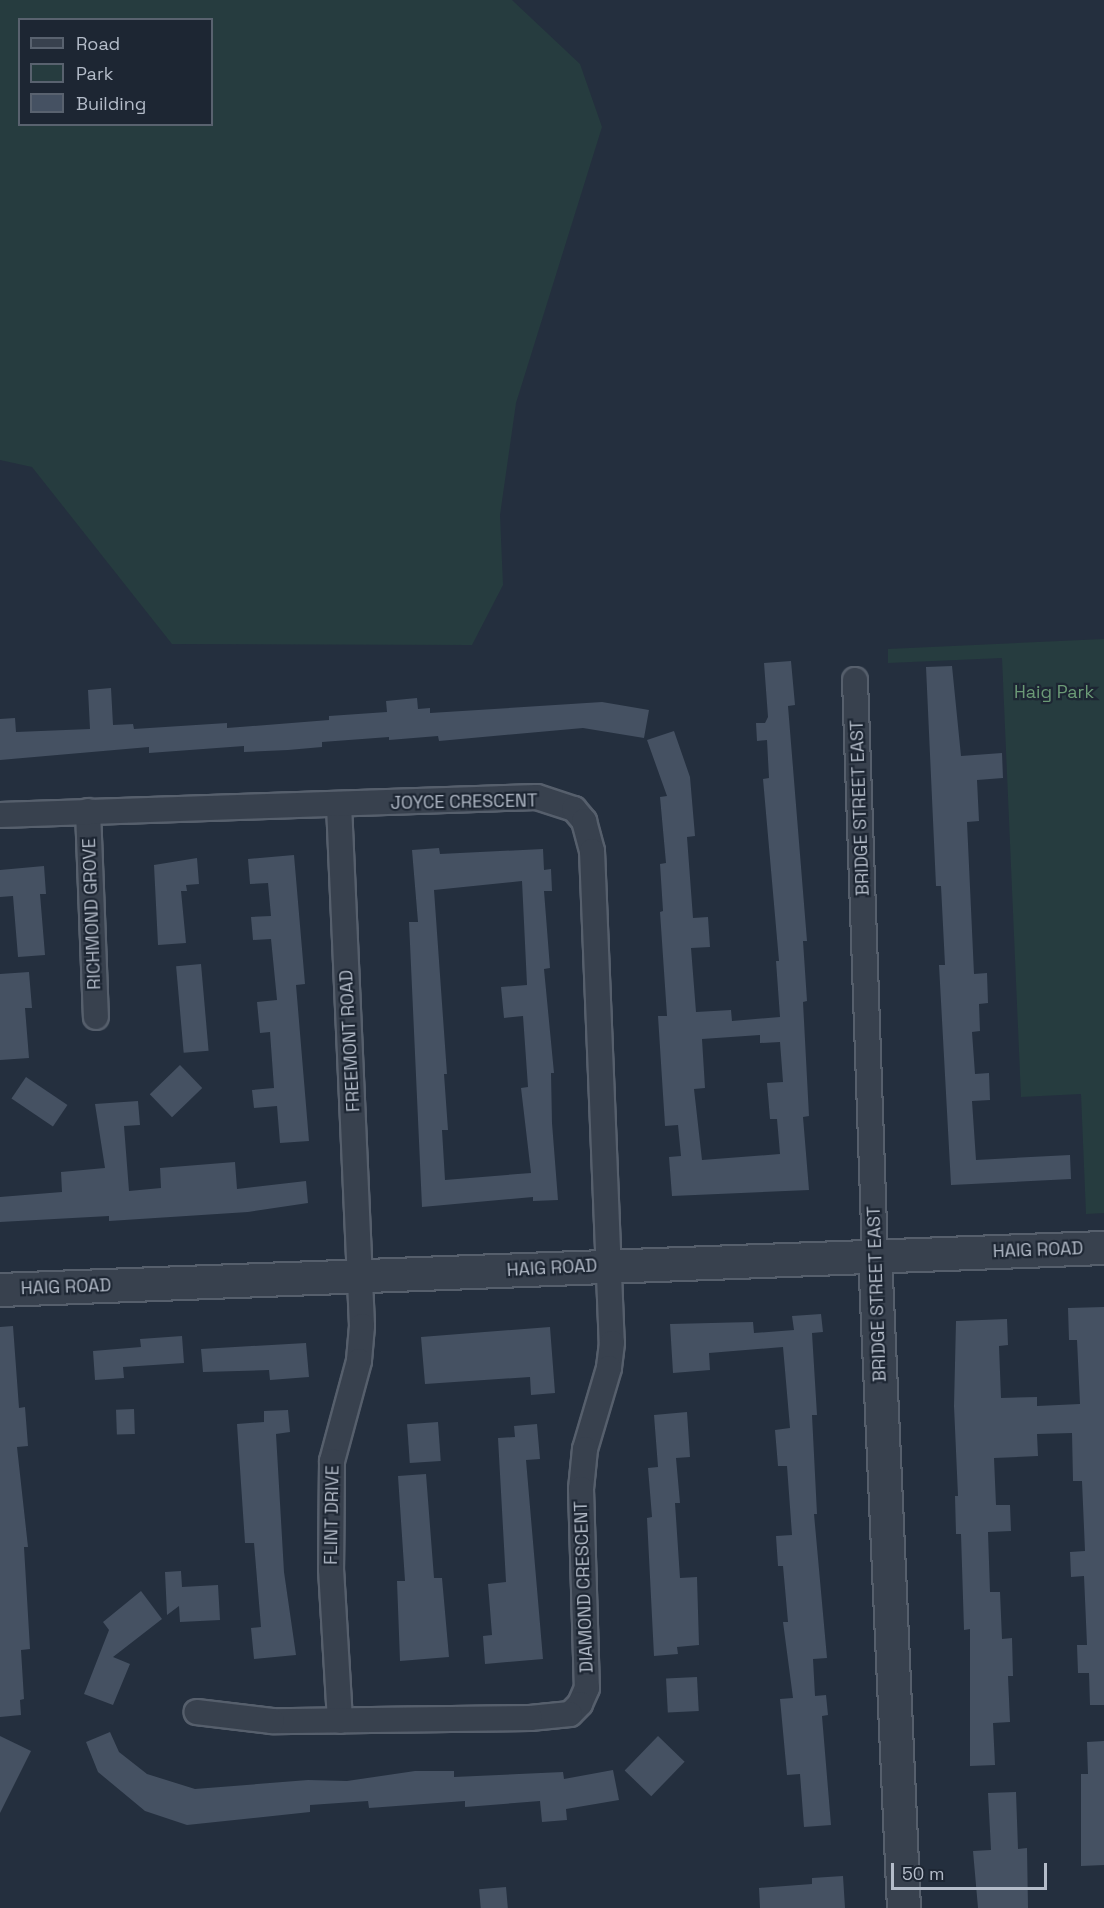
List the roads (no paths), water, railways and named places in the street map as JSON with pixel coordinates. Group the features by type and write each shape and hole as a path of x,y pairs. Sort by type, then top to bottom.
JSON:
{"street":[{"name":"BRIDGE STREET EAST","path":"855,680 875,1255 904,1908"},
{"name":"JOYCE CRESCENT","path":"0,815 537,797 574,809 584,821 592,851 610,1265"},
{"name":"FREEMONT ROAD","path":"339,805 361,1277"},
{"name":"RICHMOND GROVE","path":"88,811 96,1017"},
{"name":"HAIG ROAD","path":"0,1290 1104,1248"},
{"name":"DIAMOND CRESCENT","path":"197,1712 232,1719 339,1721 530,1718 570,1714 580,1704 587,1688 581,1489 585,1449 610,1359 610,1265"},
{"name":"FLINT DRIVE","path":"339,1721 331,1569 332,1461 359,1361 361,1277"}],"park label":[{"name":"Haig Park","path":"1054,692"}]}
